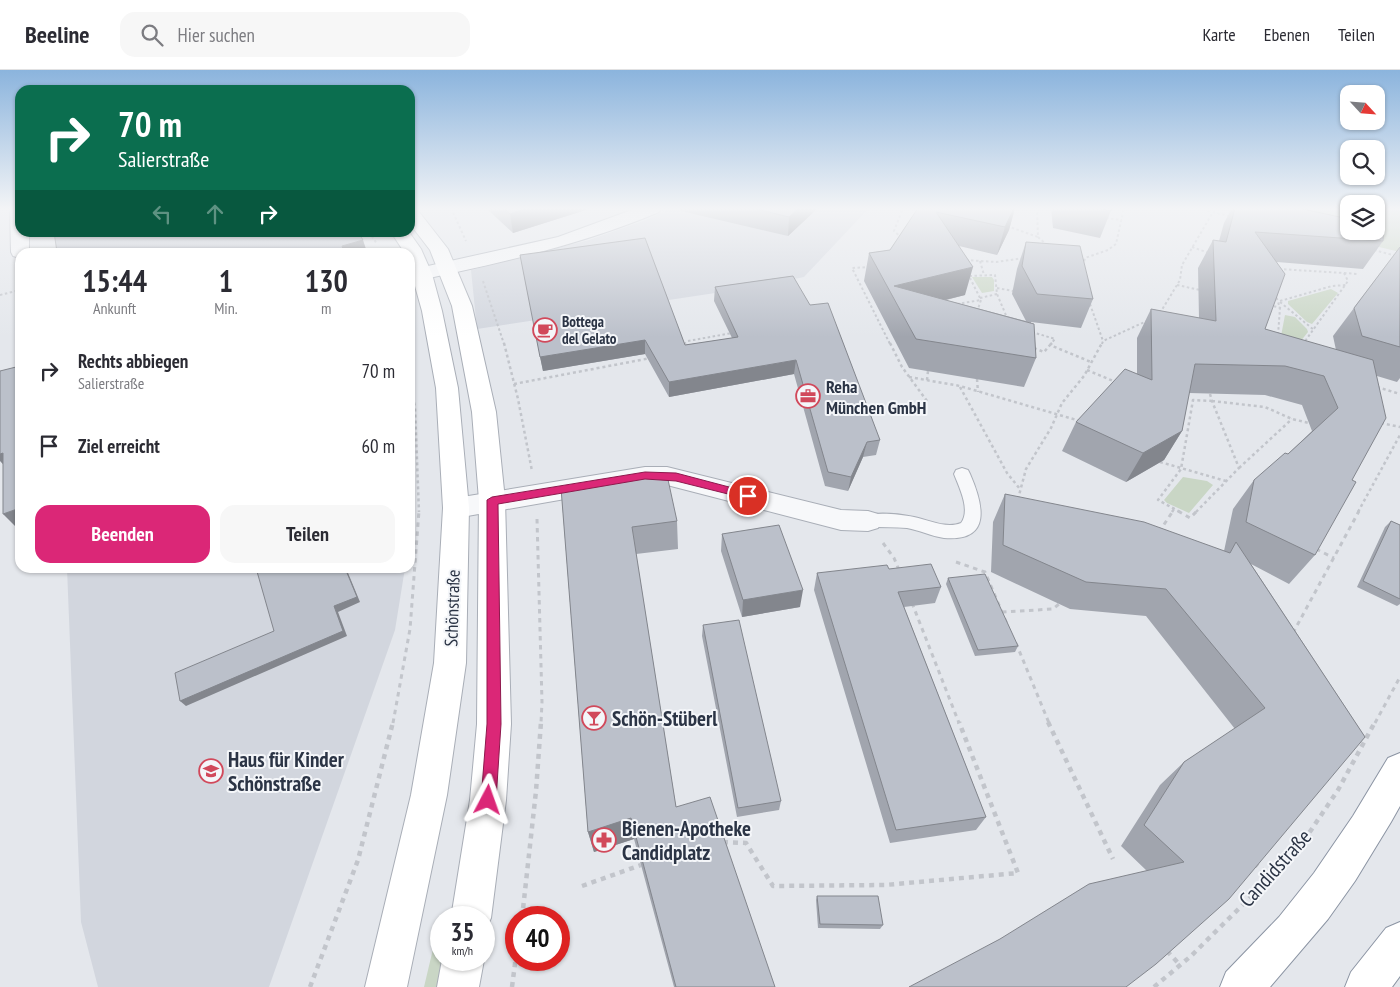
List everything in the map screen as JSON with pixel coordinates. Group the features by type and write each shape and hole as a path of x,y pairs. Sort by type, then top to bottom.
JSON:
{"main road":[{"path":"440,251 462,306 484,412 492,500 494,724 488,800 473,906"},
{"name":"Schönstraße","path":"386,987 429,795 450,663 456,508 447,388 432,311 416,275"},
{"path":"1241,987 1291,933 1343,866 1383,802 1400,770"},
{"path":"1366,987 1400,942"},
{"path":"458,987 461,971"}],"street":[{"path":"416,275 517,251"},
{"path":"456,508 492,500 645,476 667,476 841,520 868,521"}],"lane":[{"path":"868,521 906,522 953,531 961,530 971,522 975,508 962,474"}],"path":[{"path":"1077,259 1084,260 1105,251"},
{"path":"1157,316 1180,280 1182,265 1190,251"},
{"path":"1203,251 1210,253"},
{"path":"1377,251 1400,257"},
{"path":"964,260 996,262 1024,258"},
{"path":"1084,260 1084,269"},
{"path":"980,261 984,275"},
{"path":"1278,262 1279,269"},
{"path":"871,267 852,268 908,377 927,401"},
{"path":"1271,268 1358,274"},
{"path":"1296,344 1302,345 1346,285 1348,281 1344,273"},
{"path":"975,318 980,299 969,276 995,275 997,294 1011,326"},
{"path":"1176,285 1200,290"},
{"path":"1280,302 1332,286 1346,285"},
{"path":"1270,286 1280,302 1314,330"},
{"path":"997,288 1013,291"},
{"path":"0,295 15,291"},
{"path":"948,306 997,294"},
{"path":"1082,302 1090,303 1102,341"},
{"path":"1277,338 1280,302"},
{"path":"1267,305 1281,308"},
{"path":"975,508 1017,505 1026,469 1051,428 1062,403 1087,370 1102,341 1150,320"},
{"path":"1029,331 1056,339 1044,352 1030,346"},
{"path":"681,345 688,341 739,332"},
{"path":"1050,345 1091,362"},
{"path":"514,384 659,356"},
{"path":"1087,370 1122,384"},
{"path":"927,380 928,371"},
{"path":"908,377 960,386 1088,424"},
{"path":"977,379 978,392"},
{"path":"960,386 1007,473 1021,490"},
{"path":"1376,386 1400,394"},
{"path":"1210,394 1239,468"},
{"path":"1185,398 1265,407 1292,419 1310,424"},
{"path":"1193,400 1181,469 1158,500 1190,518 1239,468 1292,419"},
{"path":"1182,419 1190,422"},
{"path":"1373,421 1400,427"},
{"path":"415,429 419,516 415,566"},
{"path":"1293,634 1400,435"},
{"path":"1160,462 1226,481"},
{"path":"1154,538 1174,509"},
{"path":"868,521 894,558 901,576"},
{"path":"1310,546 1334,558"},
{"path":"956,562 985,572 1010,630"},
{"path":"310,987 358,860 393,723 410,629 414,573"},
{"path":"717,842 746,844 773,886 885,885 1018,873 908,593"},
{"path":"1002,612 1053,609 1059,604"},
{"path":"1014,640 1042,703 1051,730 1113,859"},
{"name":"Candidstraße","path":"1154,987 1180,965 1297,851 1338,790 1400,677"},
{"path":"1353,743 1358,751"},
{"path":"1249,859 1271,877"},
{"path":"582,886 641,865"},
{"path":"1165,949 1180,965"},
{"path":"512,987 514,971"}],"shaded area":[{"path":"547,251 829,251 804,277 755,287 477,329 471,270"},
{"name":"Haus für Kinder Schönstraße","path":"67,573 404,573 395,630 269,987 98,987 81,922"}],"green space":[{"path":"972,277 992,277 994,280 994,291 982,293"},
{"path":"1331,289 1338,293 1312,324 1307,322 1288,304 1288,301"},
{"path":"1285,315 1295,317 1307,329 1308,332 1300,342 1281,336"},
{"path":"1183,477 1207,481 1213,485 1189,513 1164,500"},
{"path":"430,962 430,971 441,971 438,987 424,987"}],"building":[{"path":"551,251 650,251 685,345 738,337 715,287 793,276 810,305 828,303 880,440 867,442 851,477 828,472 796,360 669,382 645,340 540,357 520,255"},
{"path":"884,251 962,251 973,267 894,286 1034,324 1036,358 916,339 869,253"},
{"path":"1025,251 1081,251 1093,299 1037,294 1022,266"},
{"path":"1213,251 1268,251 1285,274 1265,329 1373,360 1386,418 1352,480 1356,482 1315,555 1246,522 1254,480 1285,453 1288,454 1338,408 1324,376 1285,366 1195,364 1182,431 1143,453 1076,422 1125,369 1152,380 1151,309 1216,321"},
{"path":"1397,251 1400,251 1400,347 1362,336 1354,308"},
{"path":"15,367 15,510 3,514 3,453 0,454 0,371"},
{"path":"667,475 677,521 632,527 676,807 710,797 775,987 676,987 631,818 588,832 561,488"},
{"path":"1005,494 1144,522 1230,553 1236,542 1365,737 1229,899 1156,964 1126,987 909,987 1000,939 1089,884 1184,862 1144,825 1184,762 1265,708 1166,589 1086,582 1003,545"},
{"path":"1391,521 1400,525 1400,599 1363,581"},
{"path":"779,525 803,590 743,600 722,534"},
{"path":"931,564 941,587 898,592 986,817 896,830 817,573 887,565 889,569"},
{"path":"257,573 347,573 357,597 334,606 343,631 180,701 175,673 274,631"},
{"path":"985,574 1018,646 978,650 948,578"},
{"path":"739,620 781,801 738,808 703,625"},
{"path":"817,896 878,896 883,925 820,924"}],"place":[{"name":"Bottega del Gelato","path":"545,330"},
{"name":"Reha München GmbH","path":"808,396"},
{"name":"Schön-Stüberl","path":"594,718"},
{"name":"Haus für Kinder Schönstraße","path":"211,771"},
{"name":"Bienen-Apotheke Candidplatz","path":"604,840"}],"route":[{"path":"488,800 494,724 492,500 645,476 676,477 748,496"}]}
